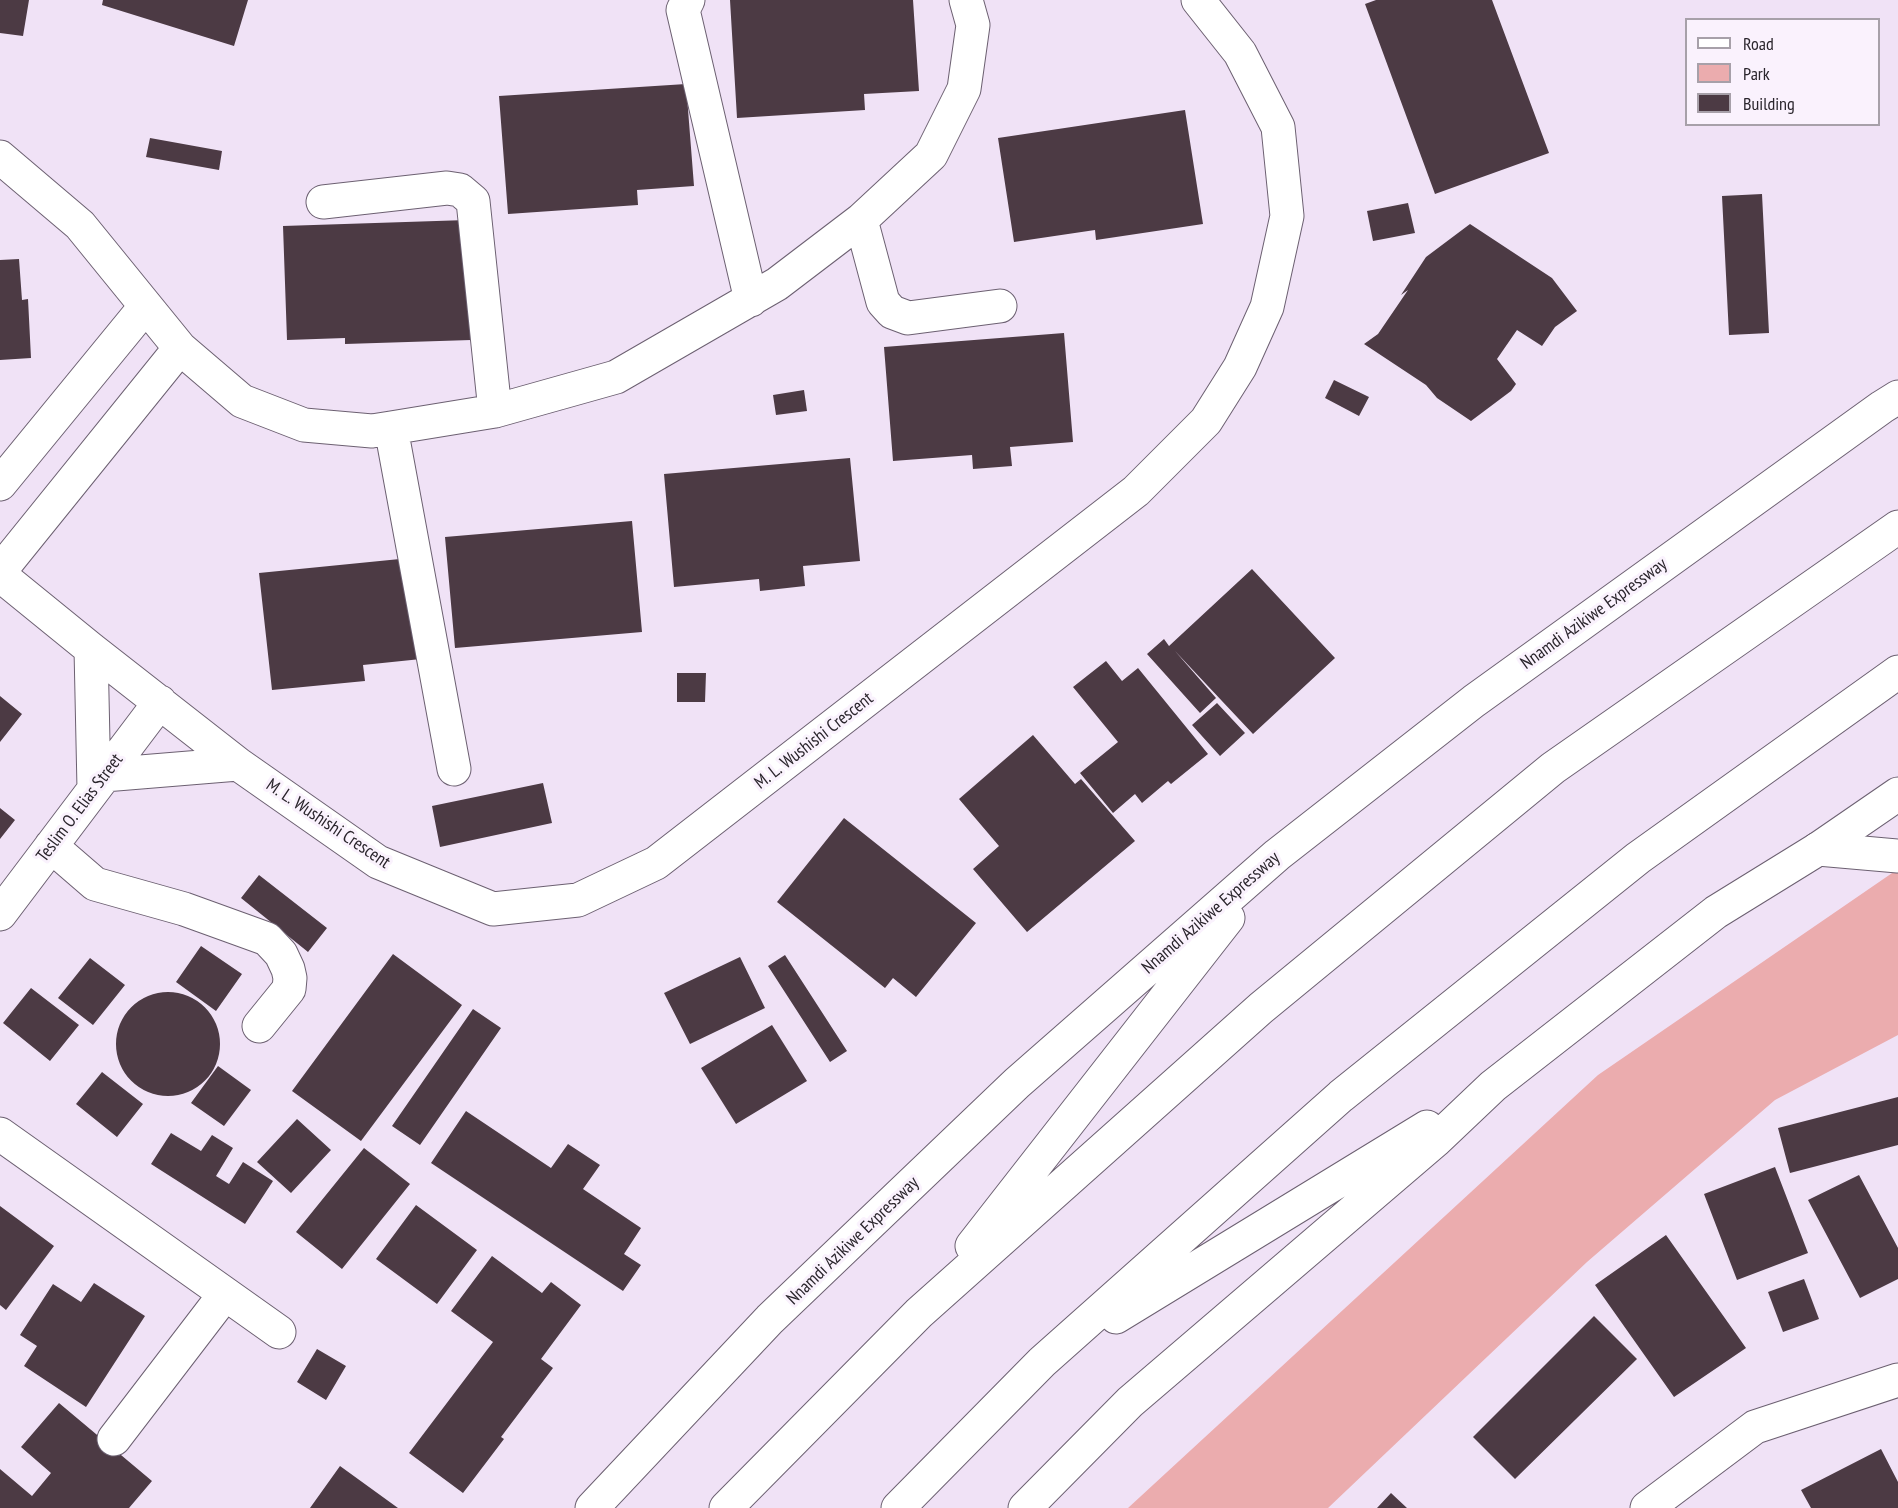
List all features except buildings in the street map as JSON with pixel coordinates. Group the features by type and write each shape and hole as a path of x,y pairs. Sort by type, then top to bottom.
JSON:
{"main road":[{"path":"688,0 683,10 751,300"},
{"path":"0,157 80,225 180,348 242,401 304,425 372,431 391,428 495,411 615,377 777,284 861,220 931,155 964,89 973,25 966,0"},
{"name":"M. L. Wushishi Crescent","path":"0,573 91,649 238,764 378,862 493,909 578,900 656,863 1136,491 1206,421 1240,367 1267,307 1287,216 1278,127 1240,53 1198,0"},
{"path":"323,202 447,188 460,190 473,201 495,411"},
{"path":"861,220 883,302 892,312 908,318 1000,306"},
{"path":"0,484 145,307"},
{"path":"0,573 180,348"},
{"name":"Nnamdi Azikiwe Expressway","path":"592,1508 770,1319 1009,1091 1277,855 1474,701 1893,396"},
{"path":"391,428 454,769"},
{"path":"726,1508 919,1313 1261,1008 1553,768 1898,527"},
{"path":"91,649 99,782 238,764"},
{"path":"898,1508 1042,1362 1351,1089 1638,858 1898,672"},
{"name":"Teslim O. Elias Street","path":"0,914 160,702"},
{"path":"1025,1508 1130,1402 1435,1141 1493,1086 1716,912 1818,849 1898,794"},
{"path":"51,846 95,884 184,909 267,939 281,954 288,969 289,989 259,1026"},
{"path":"1818,849 1898,856"},
{"path":"919,1313 1277,855"},
{"path":"1042,1362 1493,1086"},
{"path":"0,1134 279,1332"},
{"path":"114,1439 225,1294"},
{"path":"1647,1508 1755,1427 1898,1380"}],"green space":[{"path":"1898,869 1898,1035 1775,1100 1587,1262 1328,1508 1128,1508 1598,1075"}]}
